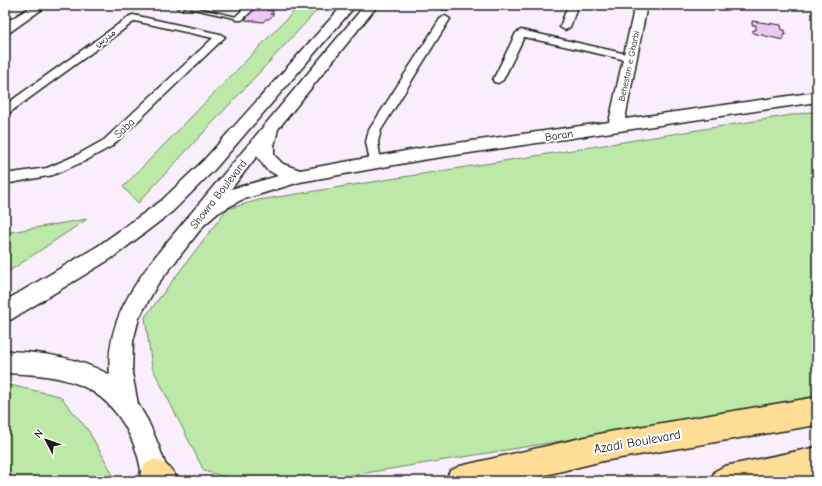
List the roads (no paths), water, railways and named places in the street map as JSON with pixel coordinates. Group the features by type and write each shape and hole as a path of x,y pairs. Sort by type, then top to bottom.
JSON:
{"main road":[{"path":"5,29 42,5"},
{"path":"5,312 105,252 167,206 209,165 350,5"},
{"name":"Showra Boulevard","path":"127,407 120,376 120,347 128,318 145,286 271,128 372,5"},
{"name":"Behestan e Gharbi","path":"616,127 641,5"},
{"name":"‌‌Baran","path":"196,221 212,208 235,195 300,176 422,154 616,127 817,96"},
{"path":"271,128 265,150 267,158 278,169 300,176"},
{"path":"5,362 38,363 73,370 103,384 127,407 144,436 158,479"},
{"name":"َAzadi Boulevard","path":"460,481 603,447 817,411"},
{"path":"725,481 817,462"}],"street":[{"path":"239,18 253,5"},
{"path":"565,27 573,5"},
{"name":"مدرس","path":"5,110 133,18 220,37"},
{"path":"375,163 372,142 375,130 446,19"},
{"path":"498,80 521,33 631,58"},
{"name":"Saba","path":"5,179 49,172 81,158 108,143 220,37"}],"lane":[{"path":"180,5 239,18"}]}
